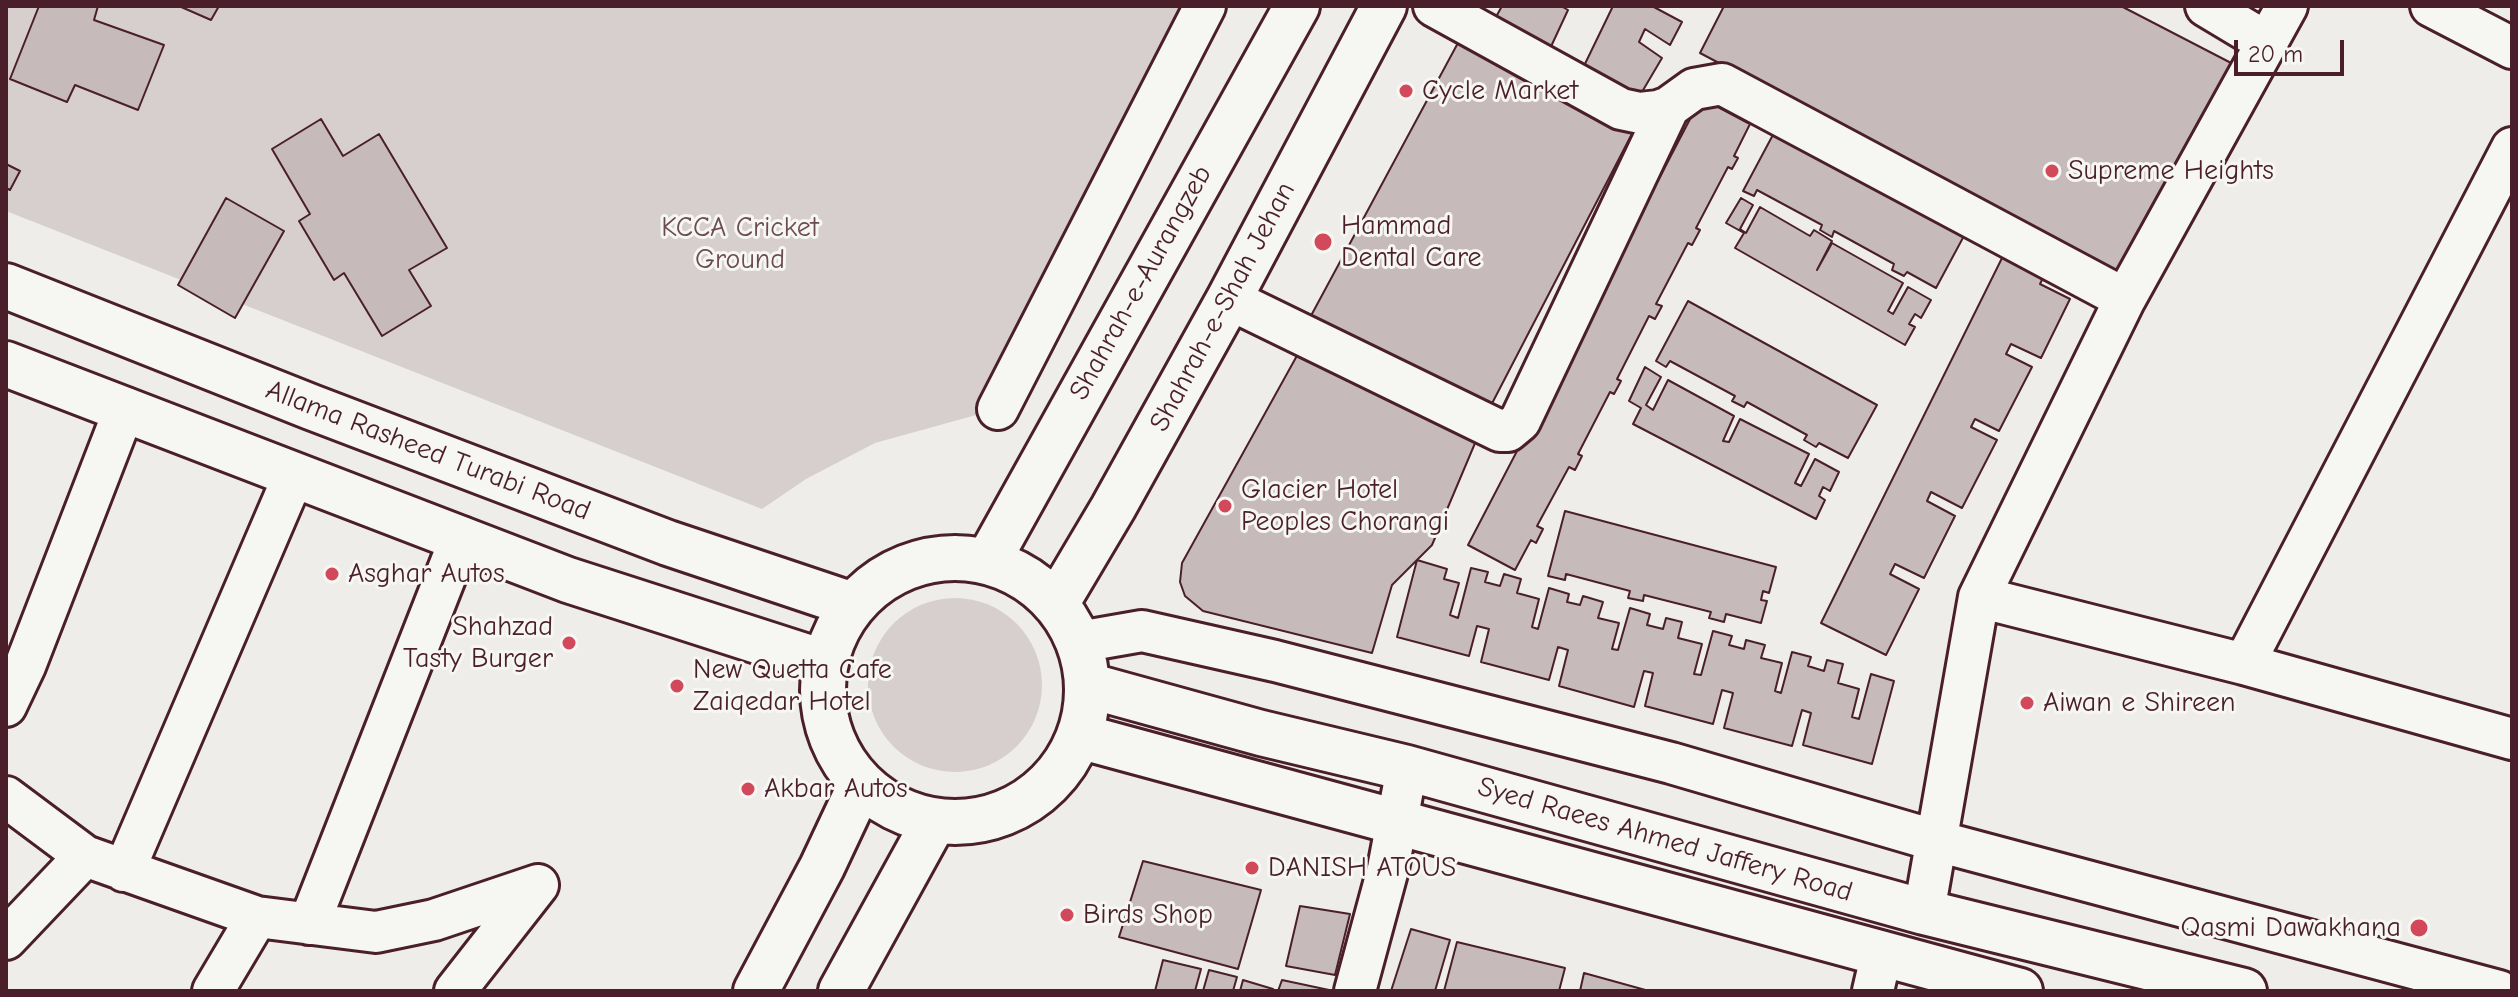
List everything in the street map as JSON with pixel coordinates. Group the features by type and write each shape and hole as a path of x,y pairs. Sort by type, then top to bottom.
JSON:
{"main road":[{"name":"Shahrah-e-Aurangzeb","path":"988,561 1297,6"},
{"name":"Shahrah-e-Shah Jehan","path":"1056,604 1229,299 1384,6"},
{"name":"Allama Rasheed Turabi Road","path":"6,286 638,532 853,605"},
{"path":"6,364 568,580 826,663"},
{"path":"959,557 988,561 1013,571 1056,604 1079,642 1087,702 1079,736 1063,769 1037,795 1006,814 970,823 934,822 907,814 882,801 861,784 836,748 823,707 826,663 836,632 853,605 875,585 900,569 928,560 959,557"},
{"name":"Syed Raees Ahmed Jaffery Road","path":"1087,685 1261,733 1407,768 1924,912 2244,991"},
{"name":"Syed Raees Ahmed Jaffery Road","path":"1079,736 1398,823 1877,971 2020,991"},
{"path":"756,991 822,867 861,784"},
{"path":"841,991 934,822"}],"street":[{"path":"998,409 1205,6"},
{"path":"1434,6 1621,109 1640,113 1669,107 1694,89 1722,84 2125,299"},
{"path":"2206,6 2266,42"},
{"path":"1924,912 1979,597 2125,299 2287,6"},
{"path":"2431,6 2512,48"},
{"path":"1229,299 1500,431 1508,431 1520,421 1669,107"},
{"path":"2244,664 2512,148"},
{"path":"6,706 25,666 125,408"},
{"path":"124,871 294,475"},
{"path":"309,924 461,537"},
{"path":"1979,597 2244,664 2512,738"},
{"path":"1079,642 1142,631 1275,661 1671,763 1937,841 2499,991"},
{"path":"1355,991 1398,823 1407,768"},
{"path":"6,797 85,856 257,917 376,932 434,920 538,885 455,991"},
{"path":"6,939 85,856"},
{"path":"213,991 257,917"}],"green space":[{"name":"KCCA Cricket Ground","path":"6,6 1205,6 998,409 875,443 806,479 762,509 6,211"},
{"path":"955,598 988,605 1017,623 1035,652 1042,685 1035,718 1017,747 988,765 955,772 922,765 893,747 875,718 868,685 875,652 893,623 922,605"}],"building":[{"path":"39,6 98,6 94,20 164,45 138,110 75,85 67,102 10,79"},
{"path":"179,6 219,6 211,20"},
{"path":"1502,6 1561,6 1568,10 1548,53 1492,24"},
{"path":"1613,6 1652,6 1682,22 1670,45 1645,29 1639,42 1662,58 1639,97 1582,70"},
{"name":"Supreme Heights","path":"1724,6 2121,6 2235,65 2125,277 1700,53"},
{"path":"1466,28 1635,128 1486,415 1306,325"},
{"path":"1701,98 1750,124 1734,156 1738,158 1732,169 1728,167 1696,228 1700,230 1692,245 1688,243 1656,304 1662,306 1655,319 1649,316 1617,379 1621,381 1614,394 1610,392 1578,454 1582,456 1575,470 1569,467 1537,526 1543,529 1536,543 1531,540 1515,570 1468,545"},
{"path":"321,119 343,156 379,134 447,248 409,270 431,306 382,336 344,273 334,280 299,221 310,214 272,149"},
{"path":"1775,131 1965,234 1936,288 1907,272 1904,276 1892,270 1894,264 1834,231 1832,237 1820,230 1822,225 1757,190 1754,196 1743,191"},
{"path":"6,164 20,171 10,190 6,188"},
{"path":"226,198 284,231 235,318 178,285"},
{"path":"1741,198 1753,205 1740,229 1746,233 1760,207 1810,236 1814,230 1832,241 1817,270 1832,243 1903,283 1888,311 1893,314 1908,287 1931,300 1921,318 1915,314 1909,324 1915,327 1905,345 1735,248 1744,233 1726,223"},
{"path":"2004,254 2045,274 2040,284 2070,299 2041,358 2011,344 2006,354 2032,367 1999,431 1975,419 1971,427 1997,440 1962,508 1931,492 1927,501 1955,516 1924,578 1895,564 1890,574 1919,589 1886,655 1821,623"},
{"path":"1688,301 1877,405 1848,458 1819,443 1816,447 1804,440 1807,435 1747,402 1744,407 1732,401 1735,396 1670,361 1666,367 1656,361"},
{"path":"1304,343 1481,429 1432,545 1392,585 1372,653 1203,611 1185,596 1180,582 1182,563"},
{"path":"1645,367 1661,377 1646,405 1653,410 1668,380 1734,416 1723,441 1729,442 1740,419 1809,454 1795,483 1801,486 1815,459 1839,472 1830,491 1823,487 1819,496 1825,500 1816,519 1633,424 1641,408 1629,401"},
{"path":"1565,511 1776,567 1769,593 1763,591 1761,600 1767,601 1761,623 1726,614 1724,622 1709,618 1711,612 1644,595 1643,601 1628,598 1630,591 1566,574 1565,580 1548,576"},
{"path":"1417,560 1447,569 1444,579 1459,583 1450,615 1458,618 1471,568 1488,572 1485,582 1500,586 1504,574 1521,579 1517,593 1539,599 1532,627 1538,629 1549,588 1569,594 1567,602 1580,605 1583,596 1603,602 1598,618 1619,623 1612,649 1618,650 1630,608 1650,614 1647,625 1663,629 1666,618 1682,622 1678,638 1702,644 1694,674 1701,675 1713,631 1732,636 1729,645 1744,649 1746,640 1765,645 1761,658 1782,663 1775,691 1781,693 1792,652 1811,657 1808,666 1824,671 1827,660 1843,664 1838,683 1859,689 1852,717 1859,719 1871,674 1894,681 1872,764 1803,745 1811,713 1802,710 1792,746 1724,728 1733,693 1722,690 1713,724 1645,706 1653,673 1644,671 1634,707 1559,686 1568,650 1558,647 1549,680 1481,662 1489,629 1477,626 1469,656 1397,637"},
{"path":"1143,861 1261,890 1238,969 1119,937"},
{"path":"1300,906 1350,914 1335,975 1286,966"},
{"path":"1411,929 1450,940 1435,991 1391,991"},
{"path":"1457,942 1565,968 1559,991 1444,991"},
{"path":"1163,960 1201,969 1195,991 1155,991"},
{"path":"1209,970 1237,977 1233,991 1203,991"},
{"path":"1584,973 1649,991 1580,991"},
{"path":"1243,980 1273,989 1273,991 1240,991"},
{"path":"1282,980 1329,990 1278,991"}],"place":[{"name":"Cycle Market","path":"1406,91"},
{"name":"Supreme Heights","path":"2052,171"},
{"name":"Hammad Dental Care","path":"1323,242"},
{"name":"Glacier Hotel Peoples Chorangi","path":"1225,506"},
{"name":"Asghar Autos","path":"332,574"},
{"name":"Shahzad Tasty Burger","path":"569,643"},
{"name":"New Quetta Cafe Zaiqedar Hotel","path":"677,686"},
{"name":"Aiwan e Shireen","path":"2027,703"},
{"name":"Akbar Autos","path":"748,789"},
{"name":"DANISH ATOUS","path":"1252,868"},
{"name":"Birds Shop","path":"1067,915"},
{"name":"Qasmi Dawakhana","path":"2419,928"}]}
